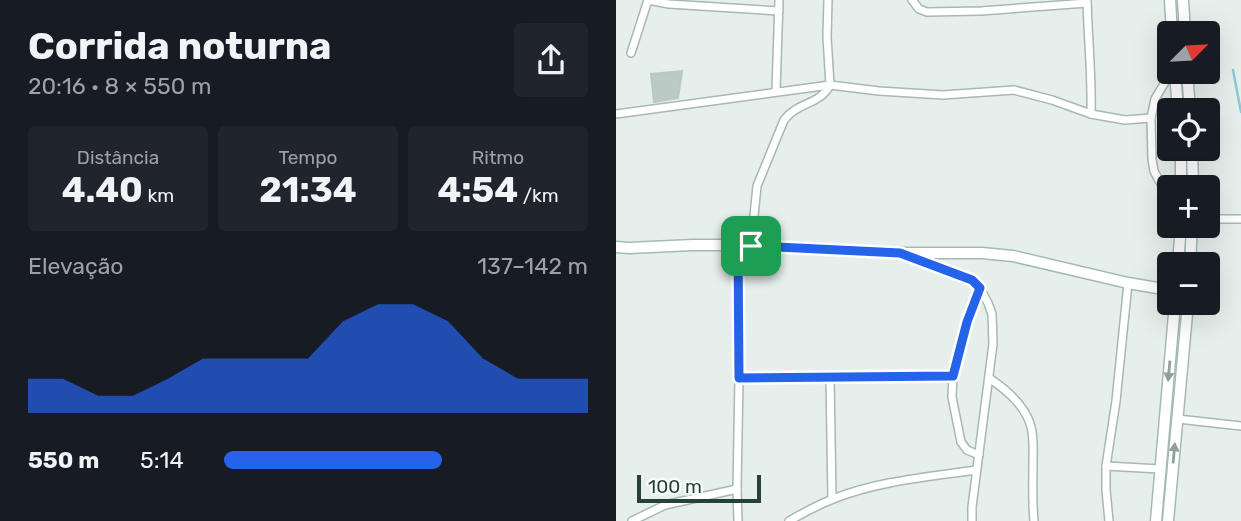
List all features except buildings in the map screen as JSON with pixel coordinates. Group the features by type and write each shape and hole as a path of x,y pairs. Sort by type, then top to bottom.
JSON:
{"street":[{"path":"631,53 648,0 670,4 690,2 779,11"},
{"path":"776,91 779,0"},
{"path":"751,246 757,186 784,121 790,112 799,106 821,98 831,85 827,37 828,0"},
{"path":"912,0 919,9 927,12 981,11 1087,2 1092,77 1091,114"},
{"path":"1170,0 1171,21"},
{"path":"1183,0 1184,21"},
{"path":"1157,177 1152,159 1151,118 1155,99 1162,84"},
{"path":"616,114 831,85 943,95 1014,90 1091,114 1125,120 1151,118"},
{"path":"1220,219 1241,219"},
{"path":"738,245 738,521"},
{"path":"616,247 738,245 900,253 982,253 1013,256 1157,288"},
{"path":"900,253 972,280 980,288 992,314 993,344 972,521"},
{"path":"1109,521 1106,466 1116,401 1128,283"},
{"path":"979,455 967,450 961,442 952,397 953,376 967,322 980,288"},
{"path":"1156,521 1174,315"},
{"path":"1168,521 1187,315"},
{"path":"1173,321 1186,322"},
{"path":"739,378 953,376"},
{"path":"830,377 832,499"},
{"path":"989,378 1012,396 1031,427 1034,521"},
{"path":"1178,419 1241,426"},
{"path":"1106,466 1160,469"},
{"path":"789,521 800,518 832,499 859,491 976,470"},
{"path":"632,521 665,505 737,489"}],"waterway":[{"path":"1233,70 1241,112"}],"route":[{"path":"738,245 751,246 900,253 972,280 980,288 967,322 953,376 739,378 738,245"}]}
